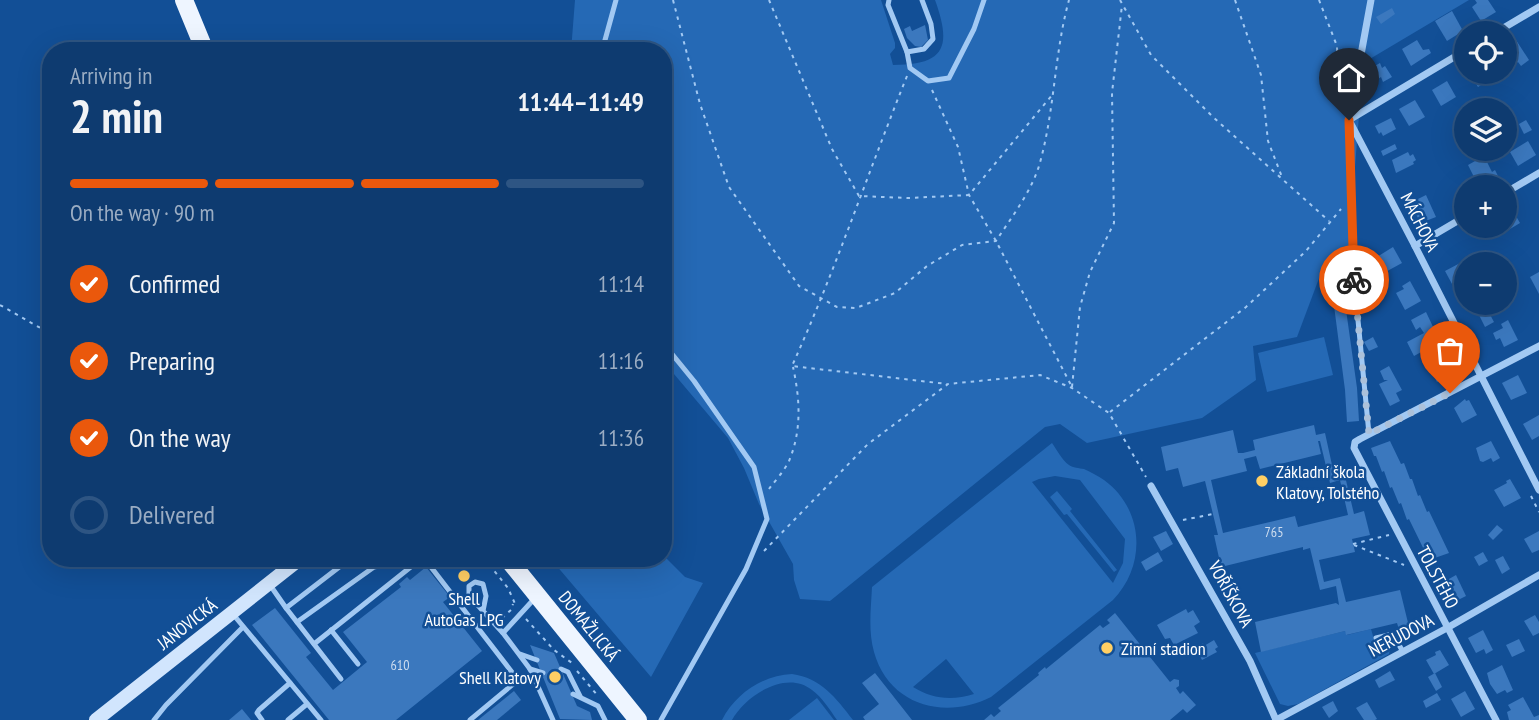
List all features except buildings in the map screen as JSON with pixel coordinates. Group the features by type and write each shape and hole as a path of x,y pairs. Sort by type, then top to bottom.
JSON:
{"main road":[{"path":"184,0 201,42"},
{"name":"JANOVICKÁ","path":"96,720 290,567"},
{"name":"DOMAŽLICKÁ","path":"514,567 638,720"}],"street":[{"path":"1349,120 1371,0"},
{"path":"1515,21 1539,7"},
{"path":"1349,120 1454,57"},
{"name":"MÁCHOVA","path":"1349,120 1539,490"},
{"path":"1517,186 1539,173"},
{"path":"1415,246 1454,223"},
{"path":"1369,434 1539,346"},
{"name":"TOLSTÉHO","path":"1369,434 1355,442 1354,448 1496,720"},
{"name":"VOŘÍŠKOVA","path":"1151,486 1250,661 1276,720"},
{"name":"NERUDOVA","path":"1276,720 1539,575"}],"lane":[{"path":"604,42 616,0"},
{"path":"888,0 910,68 928,81 949,78 974,29 984,0"},
{"path":"907,52 924,49 933,39 931,24 922,0"},
{"path":"1349,120 1352,258 1369,434"},
{"path":"661,720 746,569 767,519 754,467 672,354"},
{"path":"286,608 339,567"},
{"path":"297,622 374,567"},
{"path":"314,644 410,567"},
{"path":"428,567 518,680 470,720"},
{"path":"482,611 486,590 483,584 475,582 469,586 469,595 482,611 494,625 503,633 530,669 553,720"},
{"path":"269,584 341,679"},
{"path":"503,633 538,596"},
{"path":"232,613 321,720"},
{"path":"154,720 243,627"},
{"path":"331,631 358,664"},
{"path":"1376,638 1393,634 1403,652"},
{"path":"519,654 537,660"},
{"path":"530,669 542,673"},
{"path":"561,669 568,671 576,695 598,706 605,720"},
{"path":"537,681 548,685"},
{"path":"567,682 574,685"},
{"path":"262,720 257,713 259,710 290,683"},
{"path":"288,720 307,704"}],"path":[{"path":"673,0 700,104 729,187 799,286 837,307 856,308 895,293 927,266 962,245 996,241 1039,168 1055,91 1069,0"},
{"path":"769,0 832,149 859,196"},
{"path":"1120,0 1152,55 1213,117 1330,222"},
{"path":"1235,0 1261,75 1268,141 1283,180"},
{"path":"1319,0 1337,46 1338,103 1349,120"},
{"path":"1072,388 1080,307 1090,272 1114,223 1112,93 1122,5"},
{"path":"762,498 788,463 797,427 800,398 792,366 823,298 859,196 910,68"},
{"path":"928,81 958,146 969,195 996,241 1072,388"},
{"path":"859,196 908,198 969,195 1055,91"},
{"path":"1109,413 1246,307 1306,251 1351,197"},
{"path":"0,305 42,329"},
{"path":"792,366 948,384 1040,375 1072,388 1109,413 1151,486"},
{"path":"765,550 868,444 948,384"},
{"path":"1390,534 1353,544 1406,566 1400,555"},
{"path":"491,567 508,588 513,603 520,612 554,649 570,661 599,698"},
{"path":"494,625 511,610 513,603"}],"shaded area":[{"path":"575,0 881,0 895,43 890,54 893,65 924,61 934,57 940,50 943,30 935,0 1469,0 1363,63 1348,258 1324,265 1297,337 1253,346 1256,380 1202,418 1087,443 1060,424 1045,427 830,601 800,599 794,580 793,564 759,504 728,438 672,372 672,42 572,42"},
{"path":"1324,337 1333,375 1267,392 1258,353"},
{"path":"1052,443 1069,465 1094,474 1117,492 1133,521 1136,554 1132,571 1113,600 991,697 973,704 938,707 905,696 892,685 881,670 872,644 872,587","holes":["1055,476 1080,480 1125,539 1123,563 1113,583 1032,482","947,660 974,694 942,698 913,687"]},
{"path":"1057,491 1117,570 1114,572 1050,497"},
{"path":"672,564 685,577 703,583 651,677 558,567 672,567"},
{"path":"1371,629 1375,643 1391,643 1389,654 1298,704 1280,704 1255,653 1345,631 1347,635"},
{"path":"792,674 820,685 853,720 837,720 816,693 802,684 790,682 756,694 732,720 722,720 734,702 751,688 771,678"},
{"path":"817,698 834,720 789,720"}],"way so far":[{"path":"1354,280 1369,434 1450,393"}],"place":[{"name":"Základní škola Klatovy, Tolstého","path":"1262,481"},
{"name":"Shell AutoGas LPG","path":"464,576"},
{"name":"Zimní stadion","path":"1107,648"},
{"name":"Shell Klatovy","path":"555,677"}],"route":[{"path":"1349,120 1354,280"}]}
